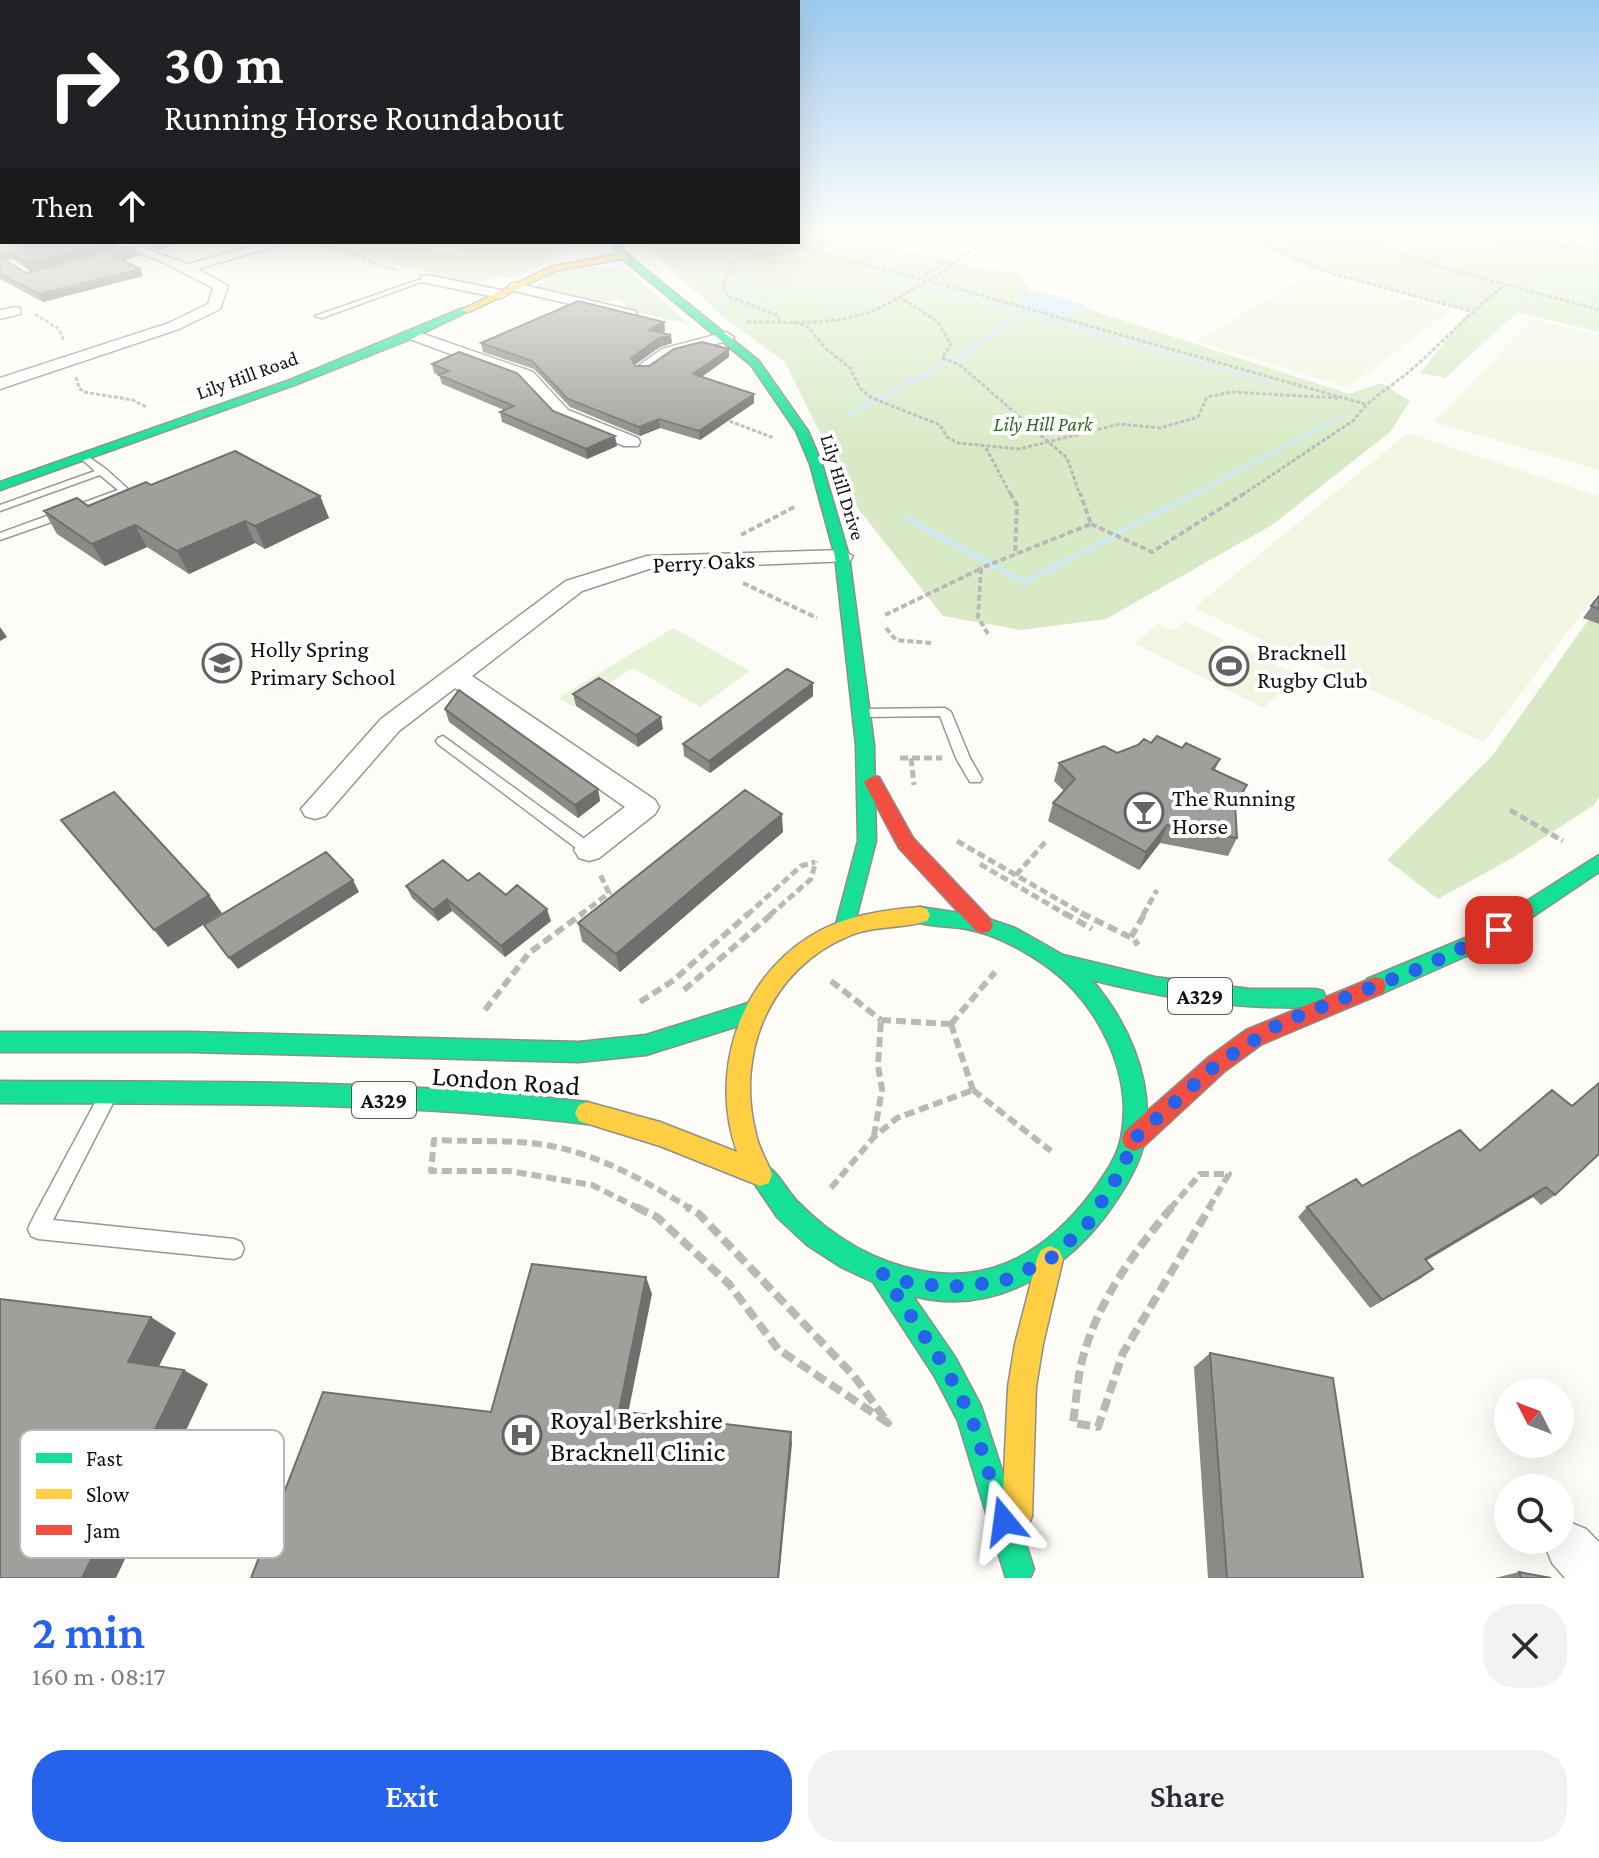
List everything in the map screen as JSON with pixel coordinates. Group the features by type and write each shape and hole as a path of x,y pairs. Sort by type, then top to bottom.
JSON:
{"street":[{"path":"0,384 174,326 215,306 216,303"},
{"name":"Lily Hill Road","path":"0,486 283,386 412,335 481,303"},
{"path":"572,303 630,314"},
{"name":"Lily Hill Drive","path":"679,303 732,330 769,379 802,431 816,464 842,556 861,713 867,841 845,928"},
{"path":"642,369 668,352 732,330"},
{"path":"412,335 527,376 562,414 631,442"},
{"name":"Perry Oaks","path":"315,809 390,725 574,586 647,563 842,556"},
{"path":"455,676 645,807 589,850"},
{"name":"Lily Hill Drive","path":"865,760 894,831 915,857 983,925"},
{"name":"A329","path":"1134,1139 1217,1064 1254,1037 1482,940 1599,862"},
{"name":"A329","path":"920,915 983,925 1017,938 1054,962 1097,1001 1122,1041 1133,1096 1134,1139 1122,1169 1087,1225 1050,1259 1001,1282 949,1287 906,1282 856,1265 815,1239 781,1206 757,1172 741,1129 735,1094 741,1039 751,1012 783,970 809,947 845,928 873,920 920,915"},
{"name":"A329","path":"1054,962 1146,986 1214,999 1282,1002 1350,995"},
{"name":"London Road","path":"0,1042 191,1042 579,1052 646,1045 751,1012"},
{"name":"London Road","path":"0,1092 109,1092 502,1103 548,1107 602,1117 661,1134 757,1172"},
{"path":"1018,1574 1016,1460 1021,1400 1030,1342 1050,1259"},
{"path":"883,1274 945,1367 971,1416 1018,1574"}],"lane":[{"path":"319,316 358,303"},
{"path":"0,537 130,489 83,456"},
{"path":"0,508 103,471"},
{"path":"861,713 945,712 975,779"},
{"path":"443,741 589,850"},
{"path":"109,1092 38,1229 234,1249"}],"path":[{"path":"742,303 777,315 779,321"},
{"path":"732,330 779,321 840,322 866,317 892,303"},
{"path":"908,303 937,321 951,344 942,358 960,365 1067,458 1091,524 1152,552 1299,459 1354,420 1365,404 1396,383 1481,303"},
{"path":"1006,303 1365,404"},
{"path":"1439,303 1470,311"},
{"path":"1573,303 1599,310"},
{"path":"1590,307 1599,303"},
{"path":"794,322 809,328 825,348 850,368 860,388 870,397 940,425 947,437 958,443 986,448 1019,449 1120,424 1160,428 1198,417 1207,397 1232,392 1339,398"},
{"path":"712,414 775,438"},
{"path":"986,448 1017,505 1015,555"},
{"path":"729,541 803,502"},
{"path":"932,643 896,640 878,618 981,568 1091,524"},
{"path":"981,568 978,617 988,634"},
{"path":"742,583 823,621"},
{"path":"911,758 915,790"},
{"path":"1510,810 1570,845"},
{"path":"952,838 1131,937 1141,949"},
{"path":"1016,875 1047,840"},
{"path":"484,1012 529,953 609,893 589,850"},
{"path":"633,1005 674,980 801,866 816,861 811,879 674,1000"},
{"path":"1131,937 1157,890"},
{"path":"951,1024 995,972"},
{"path":"831,981 881,1020 951,1024"},
{"path":"874,1137 882,1089 878,1066 881,1020"},
{"path":"951,1024 973,1090 1051,1151"},
{"path":"831,1188 874,1137 897,1118 973,1090"},
{"path":"434,1140 551,1146 606,1164 657,1188 699,1214 854,1376 888,1423 778,1349 729,1284 657,1217 592,1185 509,1171 431,1171 434,1140"},
{"path":"1200,1174 1229,1174 1123,1353 1098,1427 1073,1423 1082,1360 1095,1323 1136,1250 1200,1174"}],"green space":[{"path":"623,303 665,303 689,324 631,311"},
{"name":"Lily Hill Park","path":"708,303 1069,303 1349,394 1381,383 1410,401 1390,432 1272,525 1106,619 1021,630 943,616 856,506 785,362"},
{"path":"1261,303 1422,303 1451,310 1348,387 1196,341"},
{"path":"1438,303 1599,303 1599,332 1518,312 1445,378 1420,373 1469,311"},
{"path":"1532,319 1599,335 1599,470 1434,422"},
{"path":"1408,433 1599,496 1599,590 1484,742 1194,608"},
{"path":"1599,605 1599,797 1594,805 1514,857 1438,899 1387,860 1492,756"},
{"name":"Bracknell Rugby Club","path":"1185,621 1224,640 1212,650 1224,656 1237,646 1298,675 1264,708 1134,643 1158,624 1172,631"},
{"path":"673,628 750,671 700,707 633,668 572,706 559,698"}],"water":[{"path":"1019,303 1077,303 1087,306 1071,314 1054,317 1021,309"}],"building":[{"path":"574,303 585,303 664,322 649,330 671,335 659,338 631,358 635,366 649,366 674,349 702,342 729,349 693,374 754,394 699,431 659,419 639,427 568,399 532,361 481,343"},
{"path":"459,352 517,373 553,411 615,436 586,449 500,412 514,406 439,375 449,371 432,364"},
{"path":"235,451 320,496 255,526 245,521 177,551 135,525 92,544 44,511 77,498 88,506 146,482 151,485"},
{"path":"1599,596 1599,609 1591,606"},
{"path":"787,669 813,683 709,761 683,744"},
{"path":"599,678 661,717 636,735 573,694"},
{"path":"459,690 598,789 575,805 445,709"},
{"name":"The Running Horse","path":"1157,736 1182,748 1186,743 1220,759 1212,769 1247,785 1235,803 1237,838 1167,825 1146,852 1053,803 1075,779 1059,763 1104,746 1117,753 1138,745 1144,739 1151,743"},
{"path":"745,790 782,814 616,954 578,923"},
{"path":"114,792 209,895 154,930 61,820"},
{"path":"326,852 353,880 229,958 204,925"},
{"path":"443,860 468,881 479,873 506,895 517,885 547,909 501,946 447,899 433,910 406,886"},
{"path":"1599,1083 1599,1154 1555,1195 1546,1187 1425,1259 1433,1269 1382,1300 1307,1207 1356,1179 1362,1186 1460,1130 1480,1151 1552,1090 1572,1106"},
{"name":"Royal Berkshire Bracknell Clinic","path":"532,1264 646,1277 619,1411 791,1432 778,1578 251,1578 259,1558 284,1558 284,1493 323,1392 491,1412"},
{"path":"0,1299 151,1317 128,1362 184,1370 155,1430 20,1430 20,1558 92,1558 82,1578 0,1578"},
{"path":"1210,1353 1333,1378 1363,1578 1227,1578"},
{"path":"1519,1572 1551,1578 1521,1578"}],"waterway":[{"path":"721,309 727,303"},
{"path":"979,303 1023,314"},
{"path":"846,416 958,357 1023,314"},
{"path":"1023,314 1291,389"},
{"path":"907,519 1025,583 1343,416"}],"traffic: fast":[{"path":"681,303 755,363 802,431 816,464 842,556 865,745 867,841 845,928"},
{"path":"0,486 293,382 466,310"},
{"path":"1375,986 1482,940 1599,862"},
{"path":"760,1174 786,1208 816,1236 850,1258 890,1276 923,1285 955,1288 985,1285 1040,1263 1086,1221 1118,1175 1133,1140 1134,1100 1126,1057 1100,1005 1059,963 1034,947 980,924 920,915"},
{"path":"1060,963 1123,979 1218,996 1315,998"},
{"path":"0,1042 191,1042 579,1052 646,1045 751,1012"},
{"path":"0,1092 198,1093 502,1103 587,1113"},
{"path":"883,1274 945,1367 971,1416 1018,1569"}],"traffic: slow":[{"path":"466,310 482,303"},
{"path":"760,1174 743,1134 738,1091 744,1040 764,994 797,956 841,930 890,918 920,915"},
{"path":"587,1113 660,1134 757,1172"},
{"path":"1017,1516 1022,1387 1050,1259"}],"traffic: jam":[{"path":"873,782 906,843 983,925"},
{"path":"1134,1139 1217,1064 1254,1037 1375,986"}],"place":[{"name":"Holly Spring Primary School","path":"222,663"},
{"name":"Bracknell Rugby Club","path":"1229,666"},
{"name":"The Running Horse","path":"1144,812"},
{"name":"Royal Berkshire Bracknell Clinic","path":"522,1435"}],"route":[{"path":"1004,1521 971,1416 945,1367 883,1274 906,1282 949,1287 1001,1282 1050,1259 1087,1225 1122,1169 1134,1139 1217,1064 1254,1037 1281,1023 1423,967 1499,930"}]}
